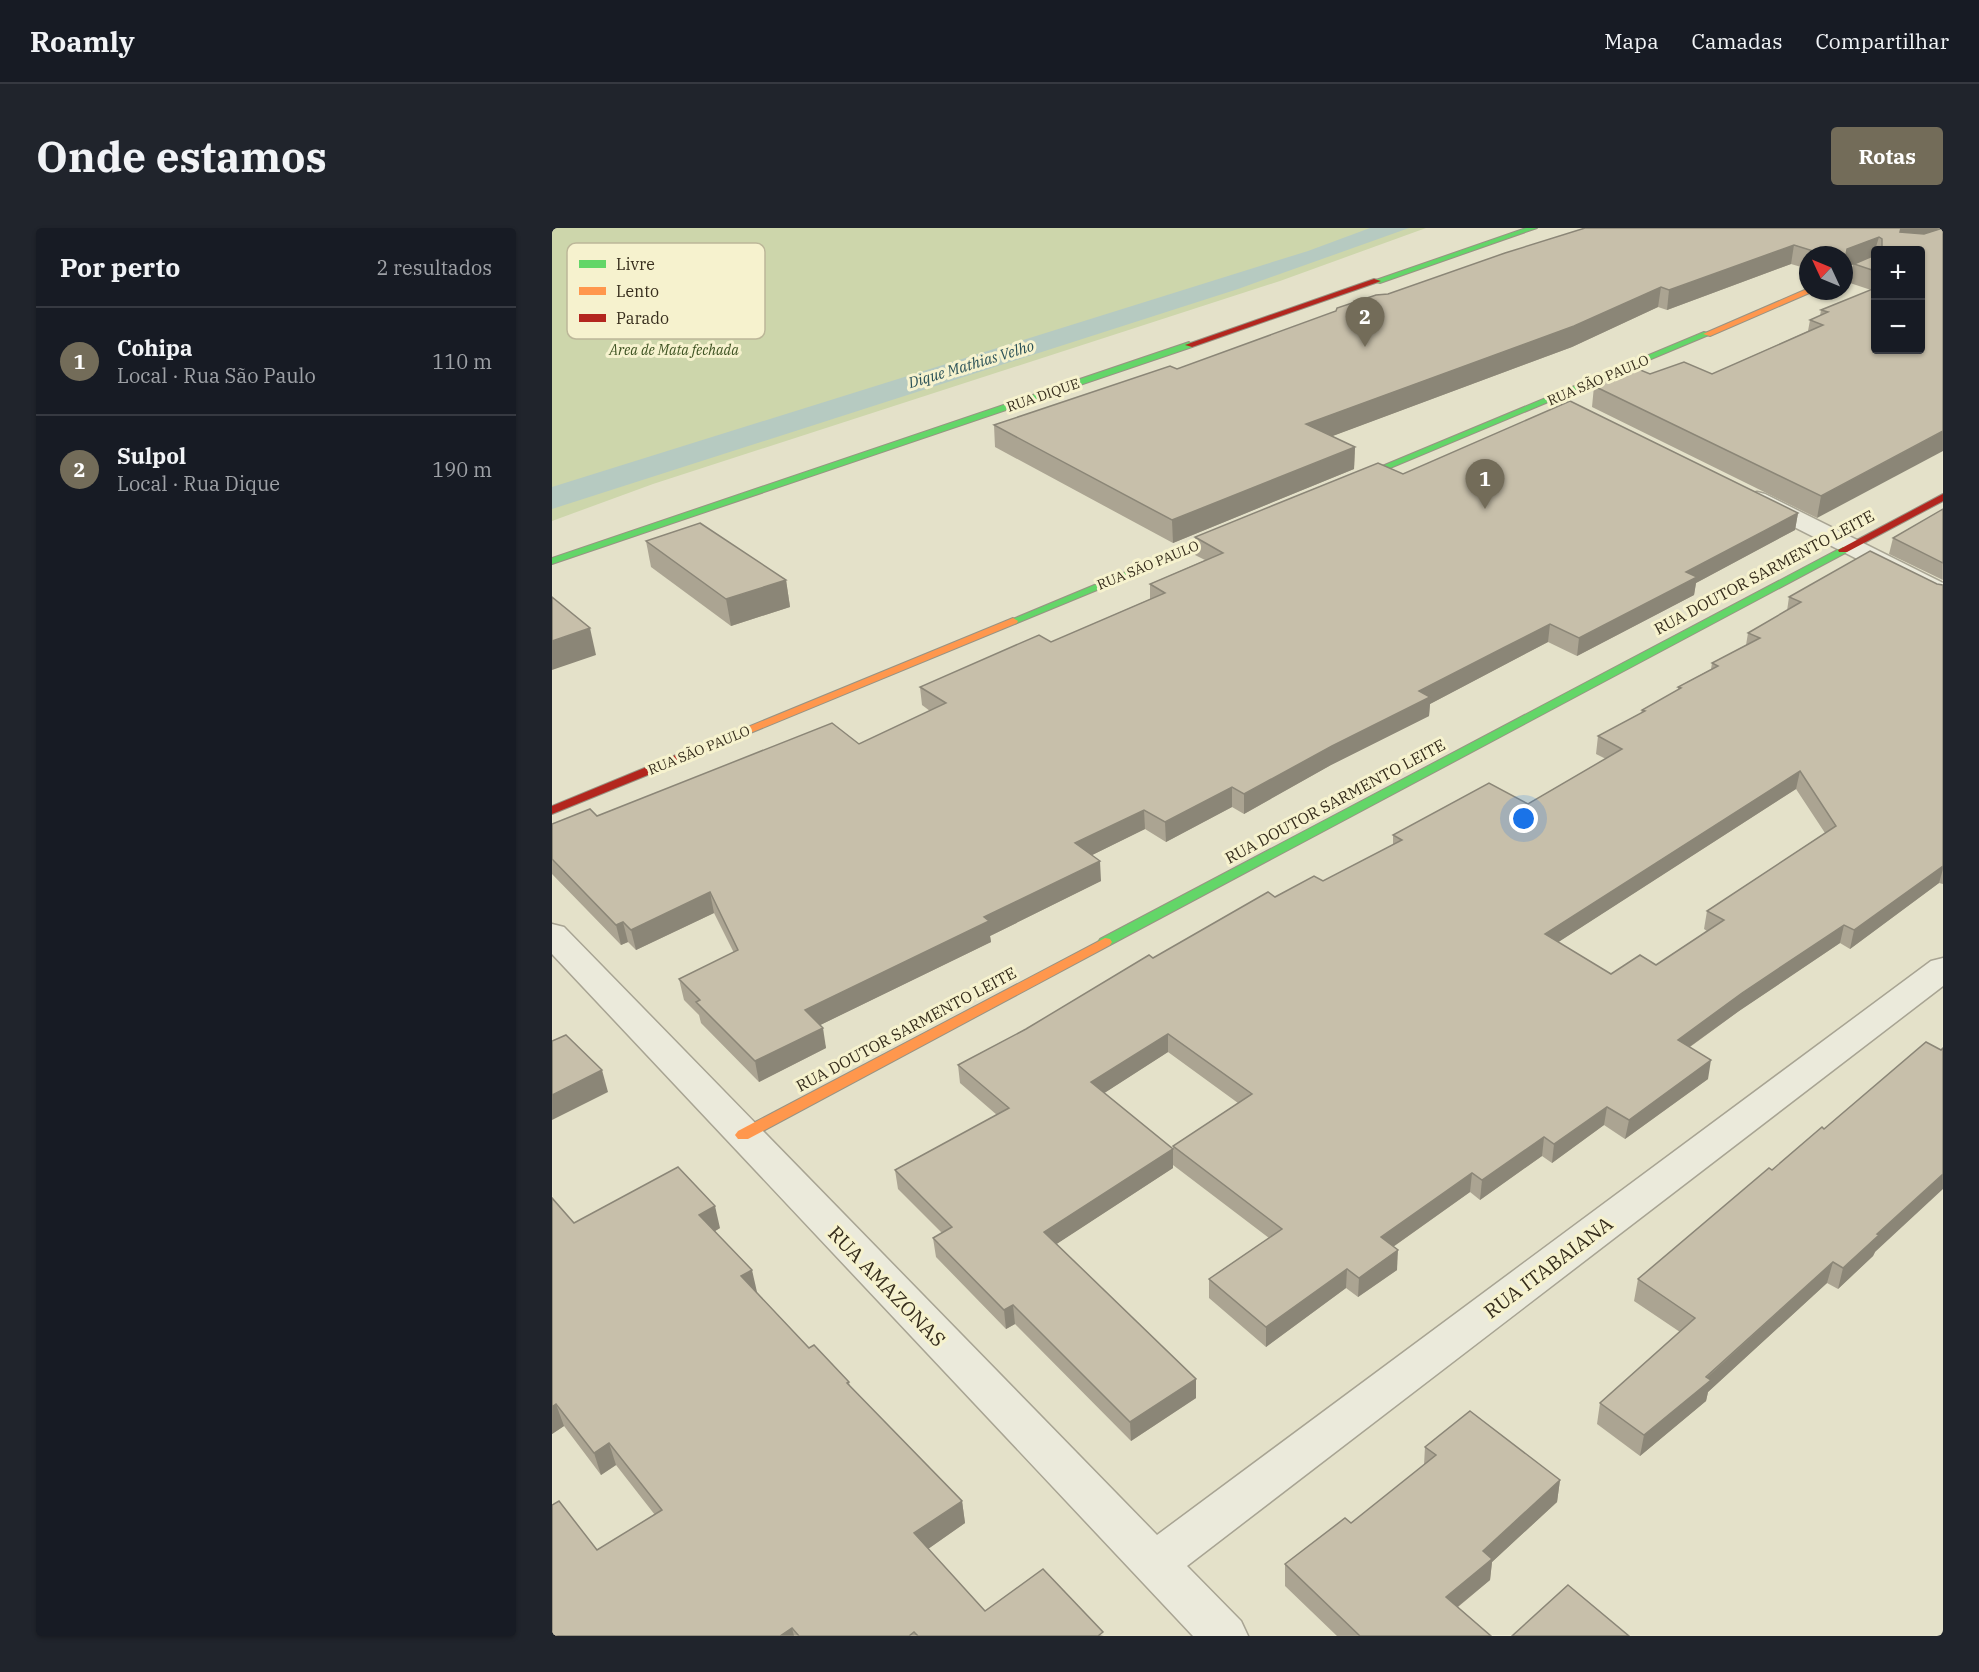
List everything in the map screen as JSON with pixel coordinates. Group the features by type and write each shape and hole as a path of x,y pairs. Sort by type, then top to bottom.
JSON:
{"street":[{"name":"RUA DIQUE","path":"552,561 1533,228"},
{"path":"1853,273 1871,266"},
{"name":"RUA SÃO PAULO","path":"1334,489 1565,403 1799,296"},
{"path":"1734,487 1943,593"},
{"name":"RUA DOUTOR SARMENTO LEITE","path":"743,1135 1943,497"},
{"name":"RUA SÃO PAULO","path":"552,810 1246,525"},
{"name":"RUA AMAZONAS","path":"552,934 1224,1636"},
{"name":"RUA ITABAIANA","path":"1154,1564 1943,969"}],"green space":[{"name":"Area de Mata fechada","path":"552,228 1426,228 1280,281 653,484 552,521"}],"water":[{"name":"Dique Mathias Velho","path":"1370,228 1409,228 1238,289 552,509 552,487 1308,251"}],"building":[{"path":"1585,228 1901,228 1900,232 1924,234 1943,228 1943,431 1821,496 1594,386 1638,369 1650,374 1684,362 1712,374 1823,325 1810,320 1828,312 1821,310 1846,300 1853,300 1853,297 1871,290 1871,354 1925,354 1925,246 1882,246 1882,239 1879,237 1853,247 1794,245 1669,290 1661,287 1574,326 1306,424 1355,447 1172,520 994,425 1170,366 1177,369 1336,311 1337,308 1376,295 1388,294"},
{"path":"1871,257 1871,270 1854,264"},
{"path":"1570,401 1798,513 1686,572 1697,577 1579,638 1550,624 1419,691 1430,697 1332,746 1244,794 1232,787 1165,822 1144,810 1075,843 1100,861 984,917 989,921 805,1010 823,1028 755,1061 696,1002 700,1000 679,979 738,950 710,892 631,930 623,922 616,925 552,859 552,824 590,809 597,816 832,723 859,744 946,703 920,687 1039,635 1051,642 1165,593 1150,584 1223,553 1195,537 1378,463 1403,474"},
{"path":"1943,509 1943,563 1893,538"},
{"path":"700,523 786,580 726,599 646,541"},
{"path":"1870,551 1943,585 1943,866 1854,930 1844,925 1742,993 1678,1040 1711,1060 1629,1120 1607,1107 1554,1144 1544,1137 1482,1180 1472,1173 1381,1237 1398,1250 1359,1278 1347,1269 1266,1327 1209,1279 1282,1229 1173,1146 1252,1094 1168,1034 1091,1082 1173,1149 1044,1232 1196,1379 1130,1422 1013,1305 1004,1310 933,1238 952,1227 895,1170 1009,1108 958,1065 1026,1029 1149,955 1153,958 1268,892 1275,897 1314,876 1323,881 1402,840 1393,835 1489,783 1528,804 1622,749 1598,736 1645,711 1642,710 1681,688 1678,687 1718,666 1712,663 1760,638 1748,633 1801,602 1789,597","holes":["1800,771 1836,826 1707,911 1724,920 1656,965 1640,955 1611,974 1545,934"]},
{"path":"552,597 590,628 552,641"},
{"path":"566,1035 602,1070 552,1095 552,1041"},
{"path":"1926,1042 1941,1050 1943,1048 1943,1174 1843,1268 1833,1262 1706,1377 1711,1380 1644,1435 1600,1403 1695,1318 1638,1279 1769,1168 1772,1170 1822,1127 1824,1129"},
{"path":"678,1167 715,1206 699,1215 752,1270 741,1276 809,1348 814,1345 849,1382 847,1383 962,1501 914,1533 985,1611 1043,1569 1103,1632 1098,1636 918,1636 914,1632 909,1636 799,1636 792,1628 780,1636 552,1636 552,1505 559,1501 597,1550 662,1510 609,1443 594,1453 556,1404 552,1407 552,1198 574,1223"},
{"path":"1470,1411 1560,1480 1483,1551 1492,1559 1446,1597 1491,1636 1360,1636 1285,1564 1345,1518 1351,1523 1436,1455 1425,1447"},
{"path":"1568,1585 1629,1636 1512,1636"}],"traffic: fast":[{"path":"1377,281 1533,228"},
{"path":"1853,273 1871,266"},
{"path":"1344,484 1707,334"},
{"path":"552,561 1189,345"},
{"path":"1013,621 1236,529"},
{"path":"1105,942 1843,550"}],"traffic: slow":[{"path":"1707,334 1799,296"},
{"path":"710,745 1013,621"},
{"path":"743,1135 1105,942"}],"traffic: jam":[{"path":"1189,345 1377,281"},
{"path":"1843,550 1943,497"},
{"path":"552,810 710,745"}],"place":[{"name":"Sulpol","path":"1365,347"},
{"name":"Cohipa","path":"1485,509"}]}
